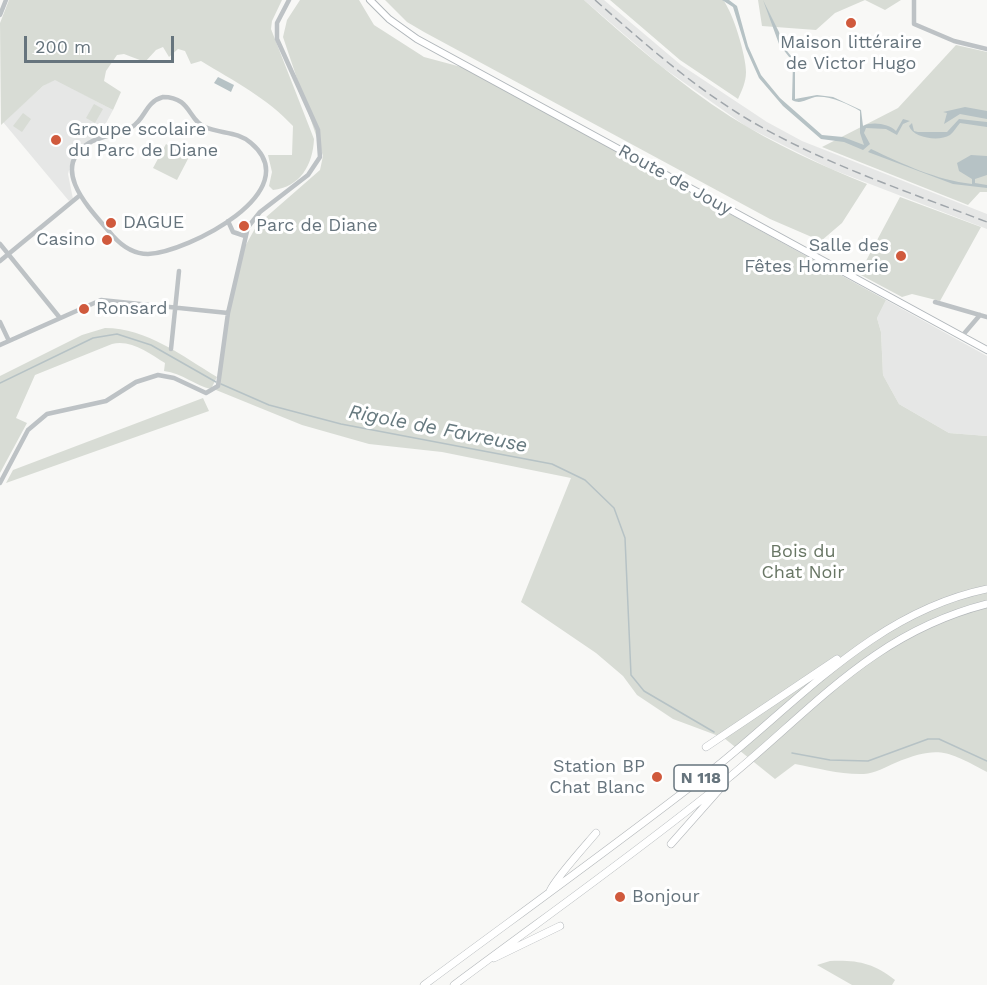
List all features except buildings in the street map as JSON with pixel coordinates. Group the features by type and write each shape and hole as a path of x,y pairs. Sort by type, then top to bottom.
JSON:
{"highway":[{"name":"N 118","path":"424,985 716,767 848,655 890,627 926,609 987,589"},
{"name":"N 118","path":"454,985 727,780 837,683 876,652 940,618 987,604"},
{"path":"706,747 836,659 848,655"},
{"path":"671,844 720,791 727,780"},
{"path":"550,891 553,883 569,868 596,833"},
{"path":"488,960 499,957 560,926"}],"main road":[{"name":"Route de Jouy","path":"370,0 389,19 417,39 987,350"}],"street":[{"path":"0,15 6,0"},
{"path":"0,483 28,430 47,414 106,401 144,378 158,375 174,378 202,392 217,386 228,314 245,236 254,217 298,184 320,157 318,130 277,39 278,23 289,0"},
{"path":"914,0 914,24 954,41 987,49"},
{"path":"169,97 191,111 200,125 237,135 250,142 264,158 266,178 262,191 228,221 195,239 144,254 129,249 120,243 80,196 72,175 73,161 89,143 132,127 150,102 169,97"},
{"path":"0,261 80,196"},
{"path":"228,221 233,232 245,236"},
{"path":"0,244 60,318"},
{"path":"171,349 179,271"},
{"path":"0,345 101,300 228,314"},
{"path":"935,302 987,317"},
{"path":"962,336 980,315"},
{"path":"0,322 9,341"}],"shaded area":[{"path":"584,0 604,0 681,65 767,122 802,141 987,214 987,229 831,169 747,127 662,67"},
{"path":"722,0 729,0 737,6 748,46 761,75 780,98 822,135 843,137 864,145 860,133 860,111 826,97 815,97 801,102 792,100 793,62 779,44 763,0 779,32 783,46 795,61 795,99 817,95 833,97 861,110 863,126 881,124 896,131 903,119 910,121 903,124 897,135 886,129 866,128 864,133 870,144 863,150 844,142 821,139 783,106 759,78 746,49 733,7"},
{"path":"218,77 234,85 231,92 214,83"},
{"name":"Groupe scolaire du Parc de Diane","path":"55,79 113,110 98,138 72,159 68,174 73,199 69,201 3,122 43,86"},
{"path":"965,107 987,111 987,119 960,114 944,124 947,113 943,112"},
{"path":"959,119 987,122 987,127 960,123 950,135 927,138 911,130 909,126 912,123 914,131 918,132 947,132"},
{"path":"871,149 933,175 972,184 972,179 959,171 957,163 971,155 987,156 987,175 975,179 975,183 987,185 987,188 953,184 868,152"},
{"path":"886,300 987,356 987,436 949,433 899,404 883,375 881,332 877,318"}],"green space":[{"path":"9,0 282,0 272,21 271,29 314,139 308,166 291,184 273,190 269,186 272,172 268,155 292,155 293,126 261,98 201,61 191,64 185,51 178,49 169,57 163,47 156,50 145,62 124,54 117,55 106,71 104,81 121,92 113,110 55,80 43,86 1,125 0,23"},
{"name":"Bois du Chat Noir","path":"300,0 359,0 374,25 424,57 465,68 886,300 877,318 881,332 883,375 899,404 949,433 987,436 987,772 952,755 933,752 910,757 864,774 795,764 775,779 724,738 673,719 637,695 623,676 596,653 521,602 571,478 442,452 369,444 302,425 216,390 226,324 243,250 257,225 320,170 323,156 283,37 287,20"},
{"path":"385,0 584,0 637,47 711,104 798,154 867,184 842,223 821,241 770,219 424,32 407,22"},
{"path":"610,0 723,0 735,24 745,65 744,86 738,99 680,60"},
{"path":"758,0 865,0 835,13 816,30 762,26"},
{"path":"865,0 901,0 885,10"},
{"path":"956,45 987,52 987,192 980,192 968,205 822,147 898,108"},
{"path":"94,104 103,109 95,123 86,118"},
{"path":"23,113 31,119 22,132 13,126"},
{"path":"166,144 189,157 177,180 153,168"},
{"path":"900,197 981,227 940,301 912,294 902,297 859,274"},
{"path":"105,328 120,329 150,338 177,352 217,377 211,389 177,374 164,371 165,363 140,348 119,343 112,344 35,375 16,418 27,423 0,473 0,376 82,335"},
{"path":"203,398 209,411 6,483 13,470"},
{"path":"830,961 849,961 872,966 895,980 892,985 852,985 817,965"}],"waterway":[{"name":"Rigole de Favreuse","path":"0,383 93,338 117,334 151,345 216,382"},
{"name":"Rigole de Favreuse","path":"221,384 269,405 341,424 552,464 585,480 614,508 625,538 631,675 644,691 714,732"},
{"name":"Rigole de Favreuse","path":"792,753 830,760 868,761 928,739 939,739 987,761"}],"railway":[{"path":"595,0 688,78 728,107 777,136 896,188 987,222"}],"place":[{"name":"Maison littéraire de Victor Hugo","path":"851,23"},
{"name":"Groupe scolaire du Parc de Diane","path":"56,140"},
{"name":"DAGUE","path":"111,223"},
{"name":"Parc de Diane","path":"244,226"},
{"name":"Casino","path":"107,240"},
{"name":"Salle des Fêtes Hommerie","path":"901,256"},
{"name":"Ronsard","path":"84,309"},
{"name":"Station BP Chat Blanc","path":"657,777"},
{"name":"Bonjour","path":"620,897"}]}
